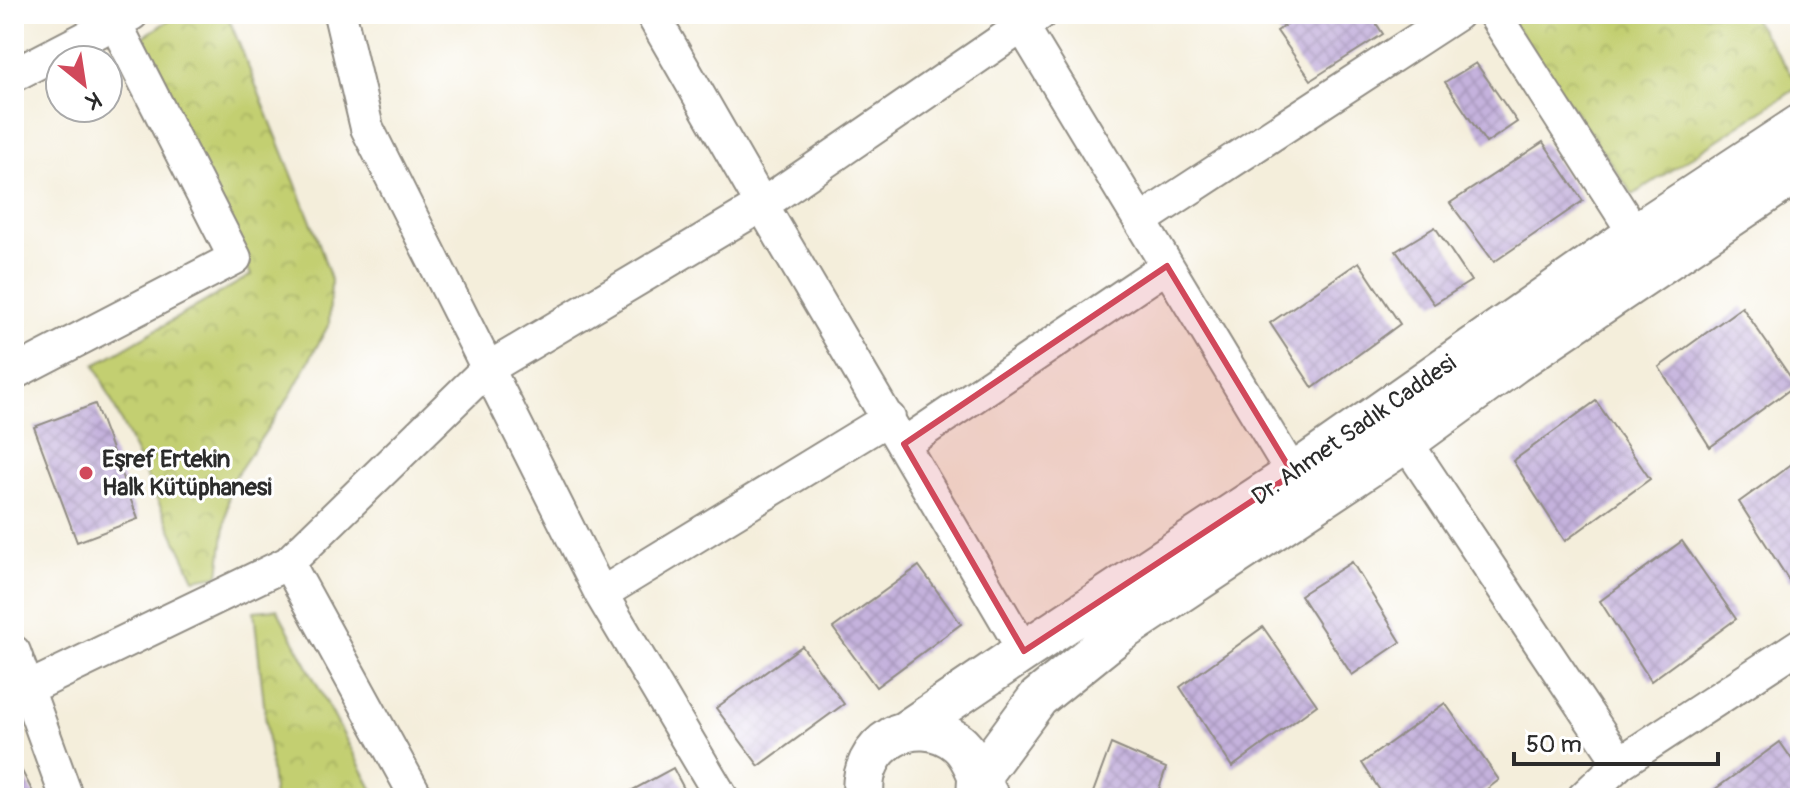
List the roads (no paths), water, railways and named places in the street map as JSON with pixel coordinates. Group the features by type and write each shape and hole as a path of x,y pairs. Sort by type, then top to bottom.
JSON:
{"street":[{"path":"340,14 367,128 601,594 722,798"},
{"path":"652,14 1024,651"},
{"path":"1140,221 1457,14"},
{"path":"1494,14 1635,234"},
{"path":"20,692 288,563 487,369 762,205 1026,18 1140,221 1293,474"},
{"path":"14,75 124,19 235,258 14,373"},
{"name":"Dr. Ahmet Sadık Caddesi","path":"834,798 865,783 874,752 888,739 906,731 1293,474 1635,234 1800,125"},
{"name":"Dr. Ahmet Sadık Caddesi","path":"981,792 1038,698 1120,632 1406,442 1514,363 1800,170"},
{"path":"601,594 896,431 1167,266"},
{"path":"1406,442 1620,763"},
{"path":"288,563 417,798"},
{"path":"1583,798 1620,763 1800,645"},
{"path":"14,652 20,692 67,798"},
{"path":"906,731 925,729 944,734 960,745 972,760 981,792"}],"place":[{"name":"Eşref Ertekin Halk Kütüphanesi","path":"86,473"}]}
